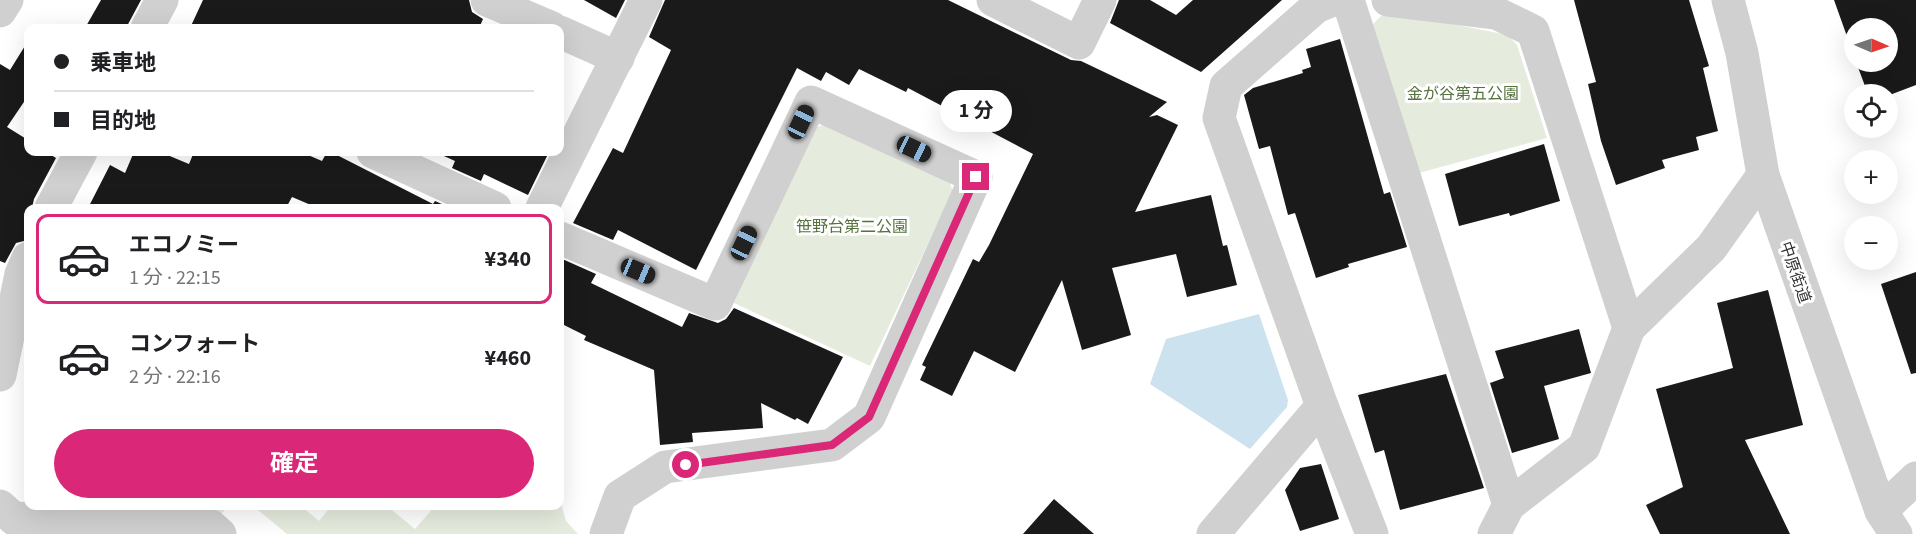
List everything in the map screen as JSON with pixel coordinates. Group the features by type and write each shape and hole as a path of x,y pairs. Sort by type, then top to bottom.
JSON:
{"street":[{"path":"0,11 7,0"},
{"path":"149,24 162,0"},
{"path":"487,0 543,24"},
{"path":"544,204 646,0"},
{"path":"993,0 1079,43 1100,0"},
{"path":"1333,0 1316,7 1226,86 1219,118 1322,406 1372,534"},
{"path":"1348,0 1509,505"},
{"path":"1388,0 1496,13 1533,32 1629,328"},
{"name":"中原街道","path":"1728,0 1742,53 1762,175 1889,522"},
{"path":"564,34 618,57"},
{"path":"564,239 715,304 811,102 976,177 869,417 832,445 665,467 620,496 606,534"},
{"path":"61,204 79,156"},
{"path":"382,156 486,204"},
{"path":"1494,534 1509,505 1584,447 1629,328 1711,248 1762,175"},
{"path":"0,375 24,277"},
{"path":"1213,534 1240,519 1322,406"},
{"path":"1889,522 1916,478"},
{"path":"15,520 212,526 220,534"}],"green space":[{"name":"金が谷第五公園","path":"1386,11 1508,35 1517,45 1547,138 1419,173 1371,26"},
{"name":"笹野台第二公園","path":"829,123 949,181 953,191 870,366 734,303 812,129"},
{"path":"156,510 225,510 219,516"},
{"path":"258,510 306,510 319,521 328,510 392,510 415,529 432,510 563,510 566,521 578,534 287,534"}],"water":[{"path":"1259,314 1288,400 1287,407 1250,449 1150,384 1166,339"}],"building":[{"path":"101,0 141,0 128,24 87,24"},
{"path":"203,0 469,0 472,12 483,19 481,24 192,24"},
{"path":"584,0 625,0 616,18"},
{"path":"665,0 948,0 1071,60 1081,61 1167,102 1149,117 1157,115 1178,125 1135,212 1211,195 1223,246 1227,245 1237,285 1187,297 1176,254 1112,268 1131,335 1082,350 1062,280 1015,372 974,351 952,396 920,380 926,367 922,365 973,259 979,262 989,245 1033,154 908,88 906,92 859,69 849,85 826,72 821,81 797,68 696,270 618,230 613,240 573,223 613,148 623,153 671,50 649,37"},
{"path":"1119,0 1150,0 1176,15 1193,0 1282,0 1201,72 1110,23"},
{"path":"1574,0 1689,0 1709,66 1703,68 1718,131 1696,137 1699,150 1662,160 1665,168 1616,185 1601,141 1588,84 1596,82"},
{"path":"1834,0 1916,0 1916,85 1898,92 1898,84 1864,84 1860,72 1898,72 1898,18 1844,18 1844,28"},
{"path":"1340,39 1384,194 1390,192 1407,247 1348,264 1349,267 1316,278 1295,213 1288,215 1270,146 1259,149 1244,95 1253,88 1303,73 1302,70 1311,67 1306,49"},
{"path":"24,47 24,102 7,127 24,138 24,156 56,158 33,204 24,204 24,241 16,243 5,263 0,261 0,64 10,70"},
{"path":"1544,144 1560,201 1510,216 1509,213 1459,226 1445,174"},
{"path":"132,156 170,156 189,164 192,156 310,156 322,161 325,156 339,156 433,204 309,204 292,197 288,204 90,204 110,165 125,173"},
{"path":"444,156 547,156 528,195 484,174 481,181 452,168 455,161"},
{"path":"564,260 596,274 591,283 682,327 689,313 718,323 726,319 734,308 843,357 808,424 761,403 763,428 692,433 693,442 660,445 654,370 584,340 586,336 564,325"},
{"path":"1916,272 1916,373 1911,374 1881,284"},
{"path":"1768,290 1803,425 1745,440 1790,534 1660,534 1646,505 1683,487 1656,389 1733,368 1717,303"},
{"path":"1579,329 1591,373 1544,386 1559,439 1512,453 1490,383 1504,378 1495,351"},
{"path":"1446,374 1484,488 1400,510 1384,450 1375,453 1358,395"},
{"path":"1321,464 1339,519 1300,531 1285,490 1300,468"},
{"path":"1054,499 1094,534 1023,534"}],"route":[{"path":"686,465 832,445 869,417 976,177"}]}
